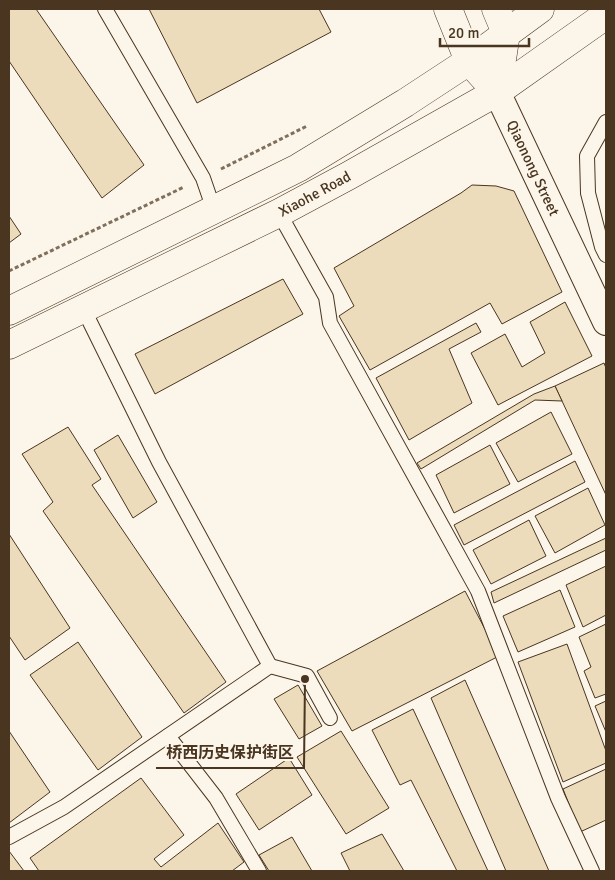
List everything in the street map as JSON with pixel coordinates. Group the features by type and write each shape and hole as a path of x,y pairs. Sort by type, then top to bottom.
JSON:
{"main road":[{"path":"448,9 468,62 497,92"},
{"name":"Xiaohe Road","path":"9,311 298,168 406,103 468,62 501,21 540,9"},
{"name":"Xiaohe Road","path":"9,345 279,213 497,92 606,15"},
{"path":"497,92 501,21"}],"street":[{"name":"Qiaonong Street","path":"497,92 606,322"}],"lane":[{"path":"105,9 203,178 214,210"},
{"path":"606,122 587,156 588,193 602,247 606,255"},
{"path":"279,213 326,297 330,323 478,591 558,798 592,871"},
{"path":"83,308 159,462 270,666 307,676 330,718"},
{"path":"9,837 64,807 270,666"},
{"path":"168,736 216,798 259,871"}],"building":[{"path":"9,9 36,9 144,165 102,198 9,61"},
{"path":"149,9 319,9 331,32 197,103"},
{"path":"472,185 496,186 514,191 562,292 502,324 490,303 370,370 339,316 354,306 334,268"},
{"path":"9,216 21,234 9,243"},
{"path":"283,279 303,314 155,394 135,354"},
{"path":"565,302 592,356 498,405 471,353 505,334 522,367 545,353 530,322"},
{"path":"476,323 481,332 449,349 472,403 409,440 376,378"},
{"path":"604,363 606,368 606,495 555,386"},
{"path":"555,386 562,401 535,400 421,469 417,463 534,394"},
{"path":"551,412 572,454 518,482 496,443"},
{"path":"68,427 101,479 92,485 226,682 184,713 43,511 53,502 22,454"},
{"path":"118,435 157,502 133,518 94,450"},
{"path":"490,445 510,484 454,513 436,475"},
{"path":"575,461 585,482 464,545 454,525"},
{"path":"588,488 605,525 555,553 535,516"},
{"path":"529,520 546,556 491,584 473,550"},
{"path":"9,534 70,628 25,660 9,636"},
{"path":"606,538 606,550 494,603 491,592"},
{"path":"606,566 606,615 583,627 566,585"},
{"path":"560,590 575,627 518,652 503,616"},
{"path":"465,591 499,656 352,731 317,671"},
{"path":"606,624 606,694 595,698 584,671 591,667 579,637"},
{"path":"78,642 142,737 98,770 30,675"},
{"path":"567,644 606,751 606,763 563,782 518,662"},
{"path":"465,680 549,871 506,871 431,698"},
{"path":"298,685 322,726 299,739 274,699"},
{"path":"606,701 606,732 595,706"},
{"path":"413,709 488,871 457,871 411,780 400,785 372,730"},
{"path":"9,731 50,792 9,823"},
{"path":"341,731 389,808 346,834 297,757"},
{"path":"289,758 312,795 259,830 236,794"},
{"path":"606,769 606,820 580,832 563,789"},
{"path":"141,778 184,835 154,859 161,867 218,823 244,862 232,871 39,871 30,858"},
{"path":"382,834 404,871 350,871 341,853"},
{"path":"292,837 312,871 269,871 259,855"},
{"path":"9,851 24,871 9,871"}],"place":[{"name":"桥西历史保护街区","path":"305,679"}]}
